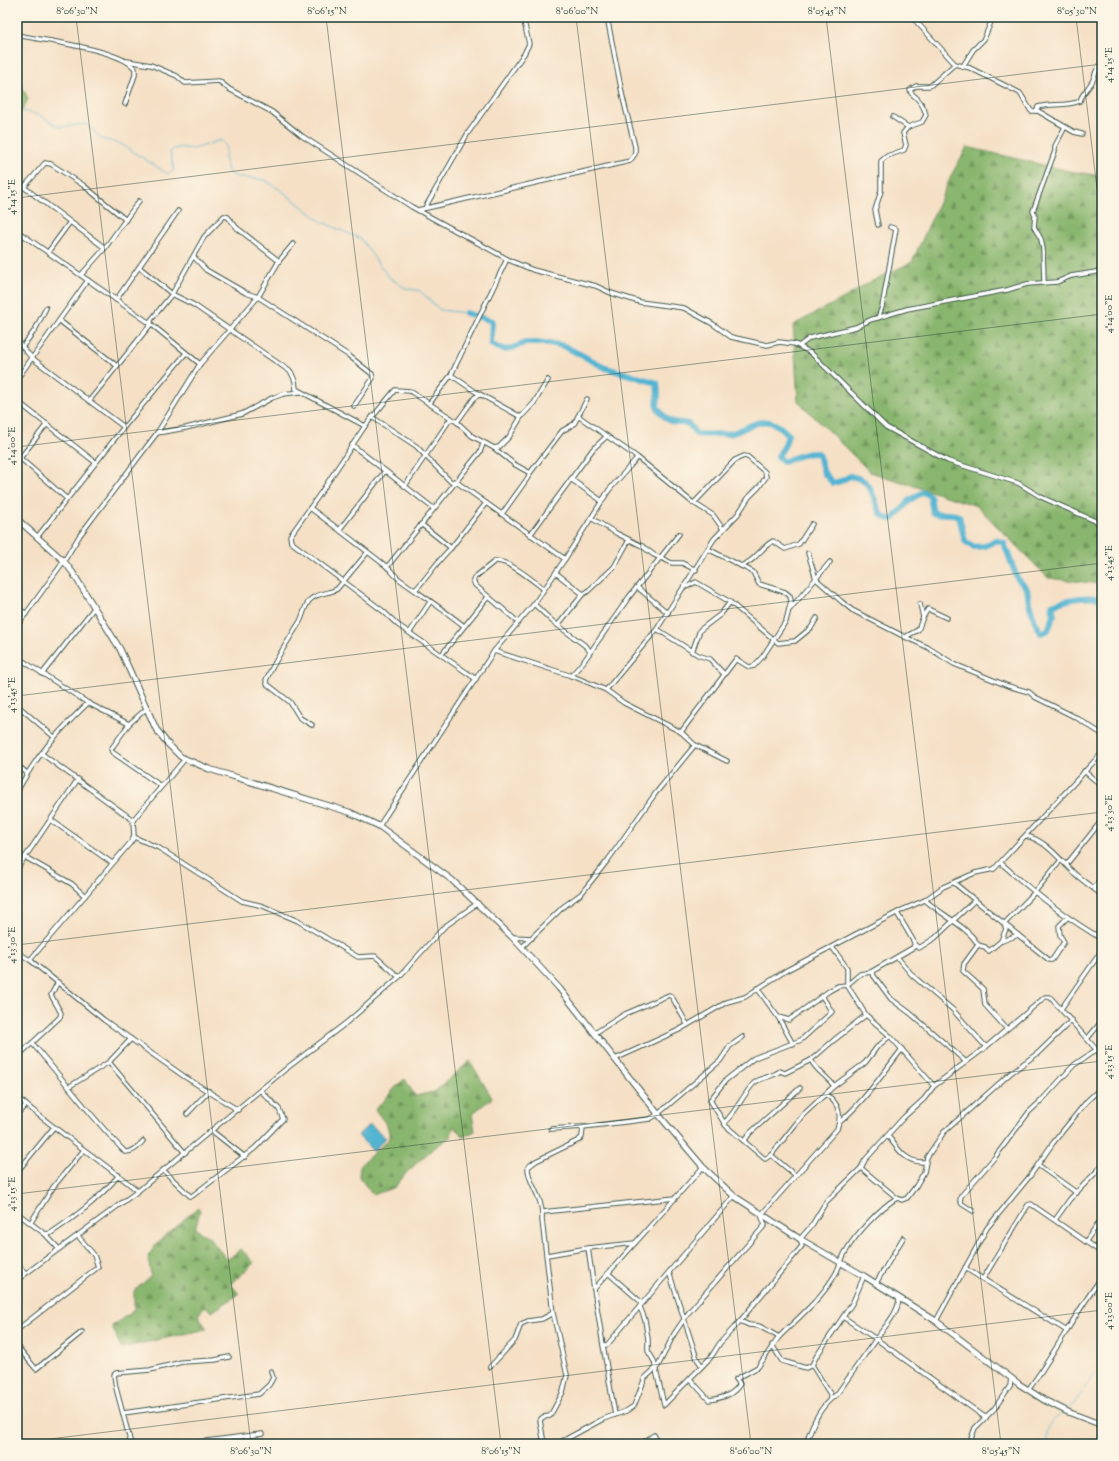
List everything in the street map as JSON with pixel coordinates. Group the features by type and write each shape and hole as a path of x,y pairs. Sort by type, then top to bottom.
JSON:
{"highway":[{"path":"17,1441 20,1444"}],"main road":[{"path":"17,519 64,560 128,665 146,709 162,737 173,750 185,759 209,769 349,812 379,826 452,880 478,903 522,947 559,988 658,1114 702,1167 734,1196 800,1239 864,1276 936,1321 1028,1390 1054,1406 1102,1425"}],"street":[{"path":"418,210 428,205 468,133 524,54 529,44 523,17"},
{"path":"418,210 630,161 635,154 634,147 607,17"},
{"path":"912,17 954,64 963,66 1020,93 1031,111 1036,111 1074,132 1082,134"},
{"path":"963,66 973,50 984,39 993,17"},
{"path":"17,35 71,45 127,61 151,65 177,76 185,83 219,81 229,89 272,112 302,136 418,210 506,259 533,270 596,286 611,293 640,302 684,308 713,324 731,337 767,345 779,342 799,346 811,353 831,370 886,427 948,461 1018,483 1041,496 1102,524"},
{"path":"125,104 135,75 135,69 127,61"},
{"path":"1036,111 1038,107 1073,104 1080,101 1082,93 1091,84 1093,74 1102,63"},
{"path":"878,224 875,210 882,191 881,161 883,158 904,150 906,145 904,133 908,127 918,124 926,115 922,105 910,90 912,87 926,87 934,83 954,64"},
{"path":"893,117 908,127"},
{"path":"1044,282 1043,249 1041,239 1034,227 1035,216 1033,212 1055,151 1055,146 1065,127"},
{"path":"25,186 45,163 51,164 83,185 126,220"},
{"path":"17,182 25,186 105,248"},
{"path":"81,275 105,248 139,201"},
{"path":"116,300 178,212"},
{"path":"89,401 151,324 151,320 172,294 207,233 226,216 237,228 279,261"},
{"path":"48,252 70,222"},
{"path":"878,318 882,308 896,229 890,227"},
{"path":"17,231 151,324 200,364"},
{"path":"17,626 80,535 157,432 200,364 231,331 258,297 279,261 293,244"},
{"path":"194,257 206,270 246,293 258,297 348,355 372,374 373,378 354,406"},
{"path":"429,404 451,375 506,259"},
{"path":"139,267 172,294 194,305 290,372 295,381 296,389 300,392 347,418 360,422 365,426"},
{"path":"799,346 810,338 856,327 907,309 1007,290 1027,284 1057,282 1071,276 1102,271"},
{"path":"17,379 88,280"},
{"path":"23,346 35,330 46,308"},
{"path":"60,321 117,366"},
{"path":"17,341 32,358 124,427"},
{"path":"38,536 66,498 186,352"},
{"path":"451,375 480,395 521,417"},
{"path":"499,449 509,437 521,417 534,403 548,380"},
{"path":"476,679 442,654 398,625 291,542 290,536 365,426 395,390 410,391 457,422 483,444 499,449 514,464 530,472"},
{"path":"157,432 186,428 242,414 272,398 287,393 300,392"},
{"path":"457,422 475,397 476,392"},
{"path":"475,397 480,395"},
{"path":"502,514 527,479 530,472 562,431 572,426 587,399"},
{"path":"17,401 95,462"},
{"path":"578,416 637,458 694,504 713,514 723,529"},
{"path":"372,417 416,446 451,482 455,481 496,512 502,514 565,559"},
{"path":"405,486 451,418"},
{"path":"17,462 47,424"},
{"path":"530,535 572,480 593,449 607,436"},
{"path":"387,567 433,508 480,452 483,444"},
{"path":"352,445 433,508"},
{"path":"606,690 657,629 684,589 708,549 723,529 735,517 749,497 759,487 766,477 766,472 748,457 744,456 735,460 694,504"},
{"path":"20,458 66,498"},
{"path":"379,826 494,651 534,604 556,573 602,501 631,462 637,458"},
{"path":"340,530 385,471"},
{"path":"572,480 602,501"},
{"path":"415,590 428,577 435,565 451,548 486,503"},
{"path":"310,508 387,567 398,578 464,626"},
{"path":"591,518 661,558 672,563 682,563 696,570"},
{"path":"421,524 451,548"},
{"path":"741,566 751,562 763,547 773,541 785,549 799,544 812,524"},
{"path":"571,676 609,627 637,587 680,534"},
{"path":"558,625 584,594 614,567 629,540"},
{"path":"708,549 753,572 759,584 785,592 790,596 799,597"},
{"path":"312,726 300,718 290,702 267,684 266,680 286,641 299,623 310,600 319,593 332,592 367,553"},
{"path":"808,553 816,579 852,610 927,647 954,664 1008,686 1029,692 1035,697 1077,718 1102,734"},
{"path":"518,622 475,585 473,580 495,561 509,565 544,589"},
{"path":"788,612 799,597 805,593 830,562"},
{"path":"556,573 584,594"},
{"path":"684,589 696,582 730,602 778,643 795,642 811,628 817,618"},
{"path":"637,587 668,613"},
{"path":"680,732 736,659 749,667 754,666 774,640 780,627 786,621 790,596"},
{"path":"442,654 488,597"},
{"path":"410,632 430,602"},
{"path":"692,652 700,630 721,614 730,602"},
{"path":"534,604 587,647 590,652"},
{"path":"920,604 923,617"},
{"path":"17,607 26,614"},
{"path":"42,674 94,608"},
{"path":"905,637 918,630 928,609 947,618"},
{"path":"657,629 692,652 710,659 724,674"},
{"path":"587,647 592,647"},
{"path":"494,651 571,676 606,690 624,703 680,732 695,745 727,761"},
{"path":"17,657 88,703 129,724"},
{"path":"17,792 27,773 42,754 53,736 88,703"},
{"path":"17,705 53,736"},
{"path":"146,709 129,724 112,749 112,752 161,786"},
{"path":"522,947 563,907 581,894 608,860 655,794 695,745"},
{"path":"615,1059 678,1030 727,1002 745,997 757,988 832,947 925,900 943,887 975,874 994,869 1072,787 1084,771 1102,753"},
{"path":"42,754 133,820"},
{"path":"30,960 134,837 133,820 185,759"},
{"path":"17,765 27,773"},
{"path":"1084,771 1102,786"},
{"path":"17,869 78,779"},
{"path":"51,820 112,863"},
{"path":"1066,865 1102,820"},
{"path":"1026,836 1036,839 1102,895"},
{"path":"134,837 159,848 242,901 263,906 298,921 358,957 375,956 398,977"},
{"path":"25,857 72,884 85,896"},
{"path":"1004,924 1034,893 1061,860"},
{"path":"1001,863 1034,893 1067,918 1102,939"},
{"path":"1094,888 1102,879"},
{"path":"954,883 1049,960 1052,960 1064,942 1060,935 1059,926 1067,918"},
{"path":"925,900 968,932 978,945 985,947 989,951 1001,941 1018,935"},
{"path":"897,913 915,945 919,948 935,938 975,900"},
{"path":"17,1280 138,1191 287,1068 364,1008 398,977 444,927 478,903"},
{"path":"1001,941 1006,929 1004,924"},
{"path":"512,937 532,938"},
{"path":"778,1017 789,1020 838,986 847,985 860,974 871,972 915,945"},
{"path":"978,945 964,964 963,971 983,989 985,1005 1006,1028"},
{"path":"832,947 847,968 847,985 866,1015 890,1036 934,1086"},
{"path":"1061,1009 1102,950"},
{"path":"17,952 30,960 131,1039 185,1077 238,1110"},
{"path":"896,957 913,976 952,1009 986,1047"},
{"path":"871,972 891,999 910,1013 965,1062"},
{"path":"17,1058 60,1017 61,1014 50,995 58,982"},
{"path":"757,988 778,1017 793,1044"},
{"path":"595,1033 625,1014 669,995 672,997 687,1024"},
{"path":"822,996 832,1012 831,1014 801,1040 754,1058 726,1080 710,1100 732,1133 765,1159 771,1155 803,1115 834,1086 865,1063 877,1047 890,1036"},
{"path":"608,1274 640,1302 640,1307 645,1320 648,1339 648,1352 654,1361 664,1405 702,1366 766,1288 792,1260 802,1246 800,1239 812,1226 826,1202 861,1168 865,1160 904,1117 924,1099 934,1086 986,1047 1006,1028 1044,997 1050,997 1072,1020 1102,1056"},
{"path":"724,1123 735,1113 741,1099 757,1081 771,1077 780,1071 785,1073 811,1060 866,1015"},
{"path":"861,1168 897,1198 905,1200 916,1186 924,1172 924,1162 944,1132 1012,1072 1038,1053 1072,1020"},
{"path":"1087,1039 1102,1020"},
{"path":"550,1129 583,1127 650,1119 658,1114 720,1061 730,1046 743,1037"},
{"path":"70,1086 109,1062 131,1039"},
{"path":"32,1043 70,1086 105,1132 126,1152 131,1152 138,1148 143,1141"},
{"path":"840,1122 854,1110 870,1092 902,1049"},
{"path":"973,1211 962,1204 960,1200 961,1196 995,1157 1029,1112 1074,1065 1096,1050"},
{"path":"811,1060 814,1066 829,1079 834,1086"},
{"path":"109,1062 185,1153"},
{"path":"936,1321 987,1228 1086,1101 1102,1087"},
{"path":"744,1141 750,1133 800,1088"},
{"path":"164,1170 190,1196 192,1196 245,1157 283,1120 279,1109 261,1090"},
{"path":"187,1114 209,1091"},
{"path":"557,1444 603,1419 626,1412 634,1406 645,1378 656,1369 664,1357 674,1334 684,1320 765,1225 762,1215 795,1175 826,1143 837,1129 840,1122 840,1115 836,1106 826,1095"},
{"path":"17,1097 83,1151 119,1175 138,1191"},
{"path":"17,1114 26,1105"},
{"path":"17,1172 54,1127"},
{"path":"544,1444 540,1420 543,1417 550,1416 553,1412 563,1392 567,1375 553,1313 542,1220 543,1212 537,1190 529,1174 528,1167 536,1160 579,1140 582,1137 583,1127"},
{"path":"212,1131 245,1157"},
{"path":"888,1136 905,1157 913,1162 924,1162"},
{"path":"31,1222 54,1186 83,1151"},
{"path":"771,1155 795,1175"},
{"path":"1038,1164 1077,1193"},
{"path":"1056,1220 1077,1193 1102,1166"},
{"path":"594,1289 702,1167"},
{"path":"45,1234 51,1233 86,1209 105,1192 119,1175"},
{"path":"603,1345 607,1345 734,1196"},
{"path":"543,1212 675,1198"},
{"path":"690,1379 709,1400 725,1397 736,1391 740,1384 736,1379 762,1363 772,1345 816,1300 833,1278 842,1263 847,1248 872,1218 890,1202 897,1198"},
{"path":"983,1279 1028,1205 1034,1205 1102,1252"},
{"path":"17,1213 31,1222 59,1249"},
{"path":"1086,1241 1102,1218"},
{"path":"17,1330 98,1267 94,1255 78,1236"},
{"path":"876,1284 903,1238"},
{"path":"547,1255 588,1248 634,1243"},
{"path":"588,1248 615,1415"},
{"path":"17,1262 26,1274"},
{"path":"965,1268 1067,1331"},
{"path":"669,1272 697,1359 702,1366"},
{"path":"772,1345 782,1361 806,1368 812,1365 853,1302 864,1276"},
{"path":"1028,1390 1067,1331 1084,1302 1102,1277"},
{"path":"806,1444 809,1432 830,1399 837,1394 891,1318 899,1304 900,1298"},
{"path":"490,1367 515,1340 521,1324 528,1321 542,1319 553,1313"},
{"path":"843,1317 986,1418"},
{"path":"740,1321 749,1325 759,1326 779,1337"},
{"path":"17,1346 36,1369 82,1332"},
{"path":"17,1356 21,1352"},
{"path":"131,1444 116,1388 114,1375 116,1372 150,1370 182,1362 215,1360 229,1357"},
{"path":"812,1365 830,1394 830,1399"},
{"path":"123,1413 259,1394 269,1386 273,1378 271,1371"},
{"path":"970,1444 975,1428 986,1418 1010,1386 1011,1378"},
{"path":"1010,1386 1019,1384"},
{"path":"184,1444 262,1434"},
{"path":"641,1444 654,1435 659,1444"},
{"path":"218,1444 220,1439"}],"green space":[{"path":"17,76 28,99 17,119"},
{"path":"967,147 1069,171 1095,175 1102,188 1102,584 1048,578 977,506 870,472 798,401 793,325 846,297 870,282 912,262 952,174"},
{"path":"470,1061 492,1098 472,1114 475,1131 463,1137 454,1126 451,1136 429,1152 407,1172 395,1187 373,1195 359,1177 360,1165 388,1140 389,1136 389,1131 385,1123 375,1109 405,1079 415,1096 434,1092"},
{"path":"198,1207 200,1211 195,1229 209,1237 227,1260 241,1249 254,1263 231,1284 239,1294 212,1312 205,1306 198,1315 207,1329 121,1348 112,1326 134,1310 134,1291 151,1276 148,1257 156,1244"}],"water":[{"path":"371,1125 386,1138 373,1151 359,1137 359,1134"}],"waterway":[{"path":"17,103 23,111 41,116 60,127 86,124 102,139 121,144 168,174 174,170 170,152 174,149 193,149 221,140 226,146 225,161 229,173 237,177 265,180 282,191 322,222 361,239 390,278 405,288 420,291 440,310 466,313"},
{"path":"466,313 492,321 491,343 496,347 507,350 525,343 549,343 564,346 606,368 657,383 657,407 660,412 670,421 688,424 696,434 733,433 761,422 774,423 788,434 785,445 778,456 783,462 805,454 818,453 824,473 833,483 850,476 864,481 870,488 883,516 887,518 893,519 910,500 923,492 930,496 933,513 953,514 959,516 965,541 974,547 985,546 996,540 1004,543 1017,578 1027,589 1029,603 1035,622 1041,633 1048,630 1054,615 1052,605 1077,598 1089,597 1102,599"},
{"path":"1068,1409 1077,1400 1092,1378 1102,1369"},
{"path":"1047,1444 1048,1429 1052,1422 1063,1412"}]}
